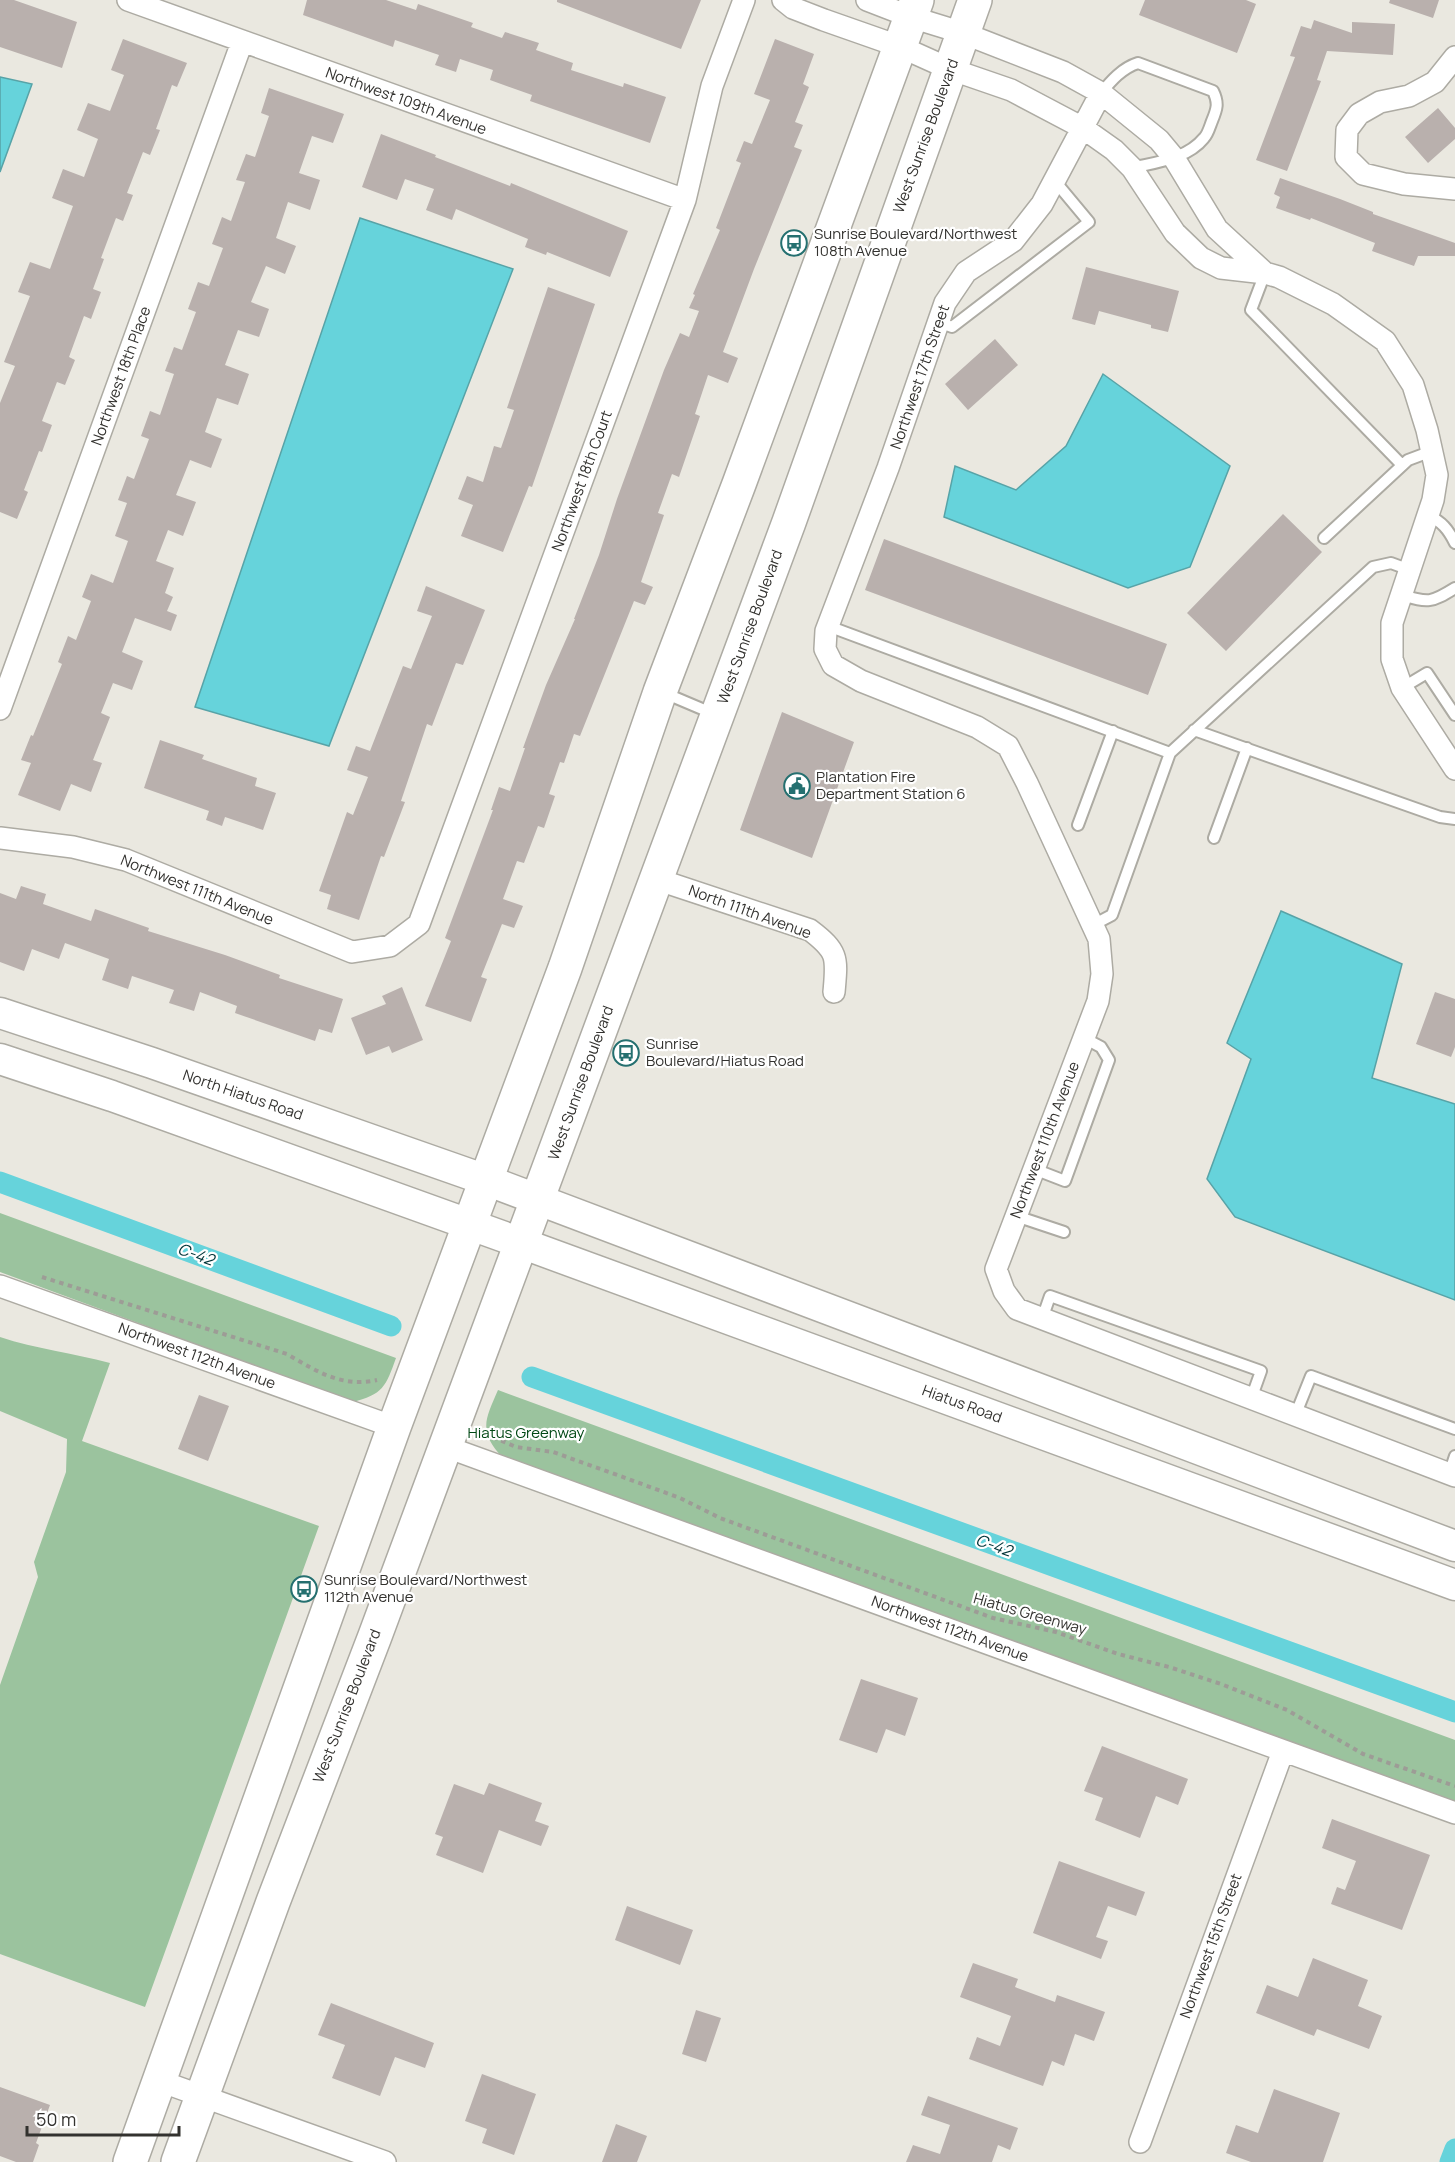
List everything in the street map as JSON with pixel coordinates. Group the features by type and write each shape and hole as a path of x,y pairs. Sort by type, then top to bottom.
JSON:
{"highway":[{"name":"West Sunrise Boulevard","path":"178,2162 789,522 975,0"},
{"path":"130,2162 394,1427 565,968 660,692 914,8"}],"main road":[{"name":"North Hiatus Road","path":"0,1013 152,1063 486,1180"},
{"path":"0,1059 112,1096 470,1224"},
{"path":"486,1180 1455,1546"},
{"name":"Hiatus Road","path":"470,1224 1455,1585"}],"street":[{"name":"Northwest 109th Avenue","path":"128,0 685,200"},
{"name":"Northwest 18th Court","path":"390,946 419,924 685,200 712,86 744,0"},
{"path":"783,0 793,8 901,47 950,69 1011,90 1083,128 1114,150 1132,168 1175,233 1201,258 1221,268 1265,273 1279,277 1333,304 1385,341 1413,386 1437,475 1428,515 1392,623 1392,659 1402,688 1455,769"},
{"path":"867,0 914,8 963,33 1063,72 1101,93 1159,140 1174,158 1217,229 1265,273"},
{"name":"Northwest 18th Place","path":"0,709 242,42"},
{"path":"1455,57 1435,82 1409,96 1380,102 1359,114 1347,130 1346,157 1363,174 1404,184 1455,189"},
{"name":"Northwest 17th Street","path":"827,628 888,468 945,303 966,272 1013,241 1042,204 1101,93"},
{"name":"Northwest 110th Avenue","path":"827,628 825,649 833,665 861,681 977,727 1008,746 1028,783 1100,939 1102,974 1098,1000 996,1269 1004,1291 1017,1310 1295,1416 1453,1469"},
{"name":"Northwest 111th Avenue","path":"0,838 73,847 126,860 352,952 390,946"},
{"name":"North 111th Avenue","path":"657,879 810,930 827,943 837,960 834,992"},
{"name":"Northwest 112th Avenue","path":"0,1286 394,1427"},
{"name":"Northwest 112th Avenue","path":"444,1446 1455,1813"},
{"name":"Northwest 15th Street","path":"1140,2142 1282,1750"},
{"path":"160,2080 384,2162"}],"lane":[{"path":"1101,93 1122,71 1138,63 1213,91 1218,106 1205,138 1174,158 1132,168"},
{"path":"938,322 952,327 1089,222 1054,180"},
{"path":"1265,273 1251,310 1402,465"},
{"path":"1324,538 1408,460 1432,451"},
{"path":"1428,515 1441,522 1450,532 1455,543"},
{"path":"1093,925 1112,915 1170,753 1372,567 1391,563 1410,570"},
{"path":"1401,595 1426,602 1433,601 1455,588"},
{"path":"827,628 1170,753"},
{"path":"1402,688 1427,673 1455,715"},
{"path":"660,692 717,715"},
{"path":"1194,730 1440,817 1455,819"},
{"path":"1078,825 1113,731"},
{"path":"1215,838 1247,748"},
{"path":"1034,1169 1065,1180 1109,1060 1101,1047 1084,1038"},
{"path":"1016,1216 1064,1232"},
{"path":"1042,1319 1050,1296 1261,1371 1251,1399"},
{"path":"1295,1416 1311,1376 1455,1429"}],"path":[{"path":"34,1275 287,1354 321,1374 346,1382 363,1383 377,1380"},
{"name":"Hiatus Greenway","path":"493,1437 516,1447 554,1452 680,1498 720,1518 993,1618 1056,1632 1118,1654 1169,1666 1221,1684 1287,1710 1364,1754 1455,1786"}],"green space":[{"path":"0,1213 396,1358 389,1376 377,1392 352,1402 0,1272"},
{"path":"0,1337 110,1363 82,1441 319,1526 145,2007 0,1954 0,1685 38,1577 34,1562 66,1472 67,1439 0,1411"},
{"name":"Hiatus Greenway","path":"498,1390 1455,1740 1455,1804 503,1458 490,1440 486,1425"}],"water":[{"path":"0,77 32,84 0,172"},
{"path":"360,218 513,269 329,746 195,707"},
{"path":"1103,374 1230,466 1190,567 1128,588 944,517 955,466 1016,490 1066,446"},
{"path":"1281,911 1402,964 1372,1078 1455,1104 1455,1300 1235,1217 1207,1179 1251,1059 1227,1043"}],"building":[{"path":"0,0 14,0 77,22 62,68 0,47"},
{"path":"307,0 386,0 416,10 418,4 473,23 471,27 502,38 505,32 539,43 536,50 573,63 571,70 623,87 624,83 666,97 650,143 530,101 532,95 490,80 493,70 460,59 456,72 435,65 439,55 395,40 393,47 303,15"},
{"path":"557,0 701,0 681,49 557,2"},
{"path":"1145,0 1246,0 1256,4 1237,53 1139,15"},
{"path":"1390,0 1439,0 1433,18 1389,3"},
{"path":"1314,20 1352,33 1352,22 1395,24 1393,55 1327,51 1317,80 1321,81 1287,171 1256,160 1295,57 1290,56 1301,26 1311,29"},
{"path":"123,39 187,63 177,87 172,85 156,129 160,130 150,155 143,152 127,193 133,195 123,221 116,218 101,258 104,259 93,289 101,292 91,319 84,316 69,357 75,360 65,385 57,382 42,421 52,425 24,490 28,492 17,519 0,512 0,403 15,366 4,362 30,296 18,292 30,262 50,269 73,206 52,198 63,169 84,177 98,139 77,130 88,103 110,111 124,75 111,70"},
{"path":"775,39 814,54 803,84 809,87 795,122 803,125 794,147 802,150 723,352 738,358 728,383 708,375 695,414 700,416 679,477 672,474 658,513 664,515 641,582 653,587 645,605 634,601 580,736 574,734 564,763 560,762 549,794 555,796 544,828 538,826 524,863 517,861 503,899 523,906 514,928 502,924 481,977 487,979 471,1022 425,1006 451,941 445,938 493,810 491,810 499,787 510,791 546,685 575,619 599,555 664,370 680,333 689,337 699,311 689,308 720,230 716,228 741,163 736,161 744,141 752,144 770,100 754,94"},
{"path":"269,88 344,114 333,143 312,136 299,173 320,180 310,210 288,202 276,238 296,246 285,274 266,266 251,302 269,309 259,337 238,330 225,365 249,374 238,405 217,398 205,432 222,439 211,468 190,460 176,495 196,502 183,536 168,530 156,561 174,568 165,593 173,597 167,611 177,615 171,631 135,618 122,652 143,661 132,690 113,683 101,713 110,717 93,760 102,763 91,792 71,784 60,811 18,795 31,763 21,760 62,664 58,662 68,636 76,640 91,601 82,597 91,574 113,583 128,541 115,536 127,503 118,500 127,476 134,479 149,439 141,436 150,411 160,415 174,374 165,371 174,347 182,350 196,312 188,309 198,282 209,286 223,248 212,244 222,217 231,221 245,182 236,180 246,154 255,157 269,116 261,113"},
{"path":"1438,108 1455,128 1455,139 1428,163 1405,137"},
{"path":"381,134 510,186 511,183 628,231 610,277 547,252 546,255 525,247 528,239 456,209 452,220 426,210 434,189 405,179 397,200 362,187"},
{"path":"1280,178 1455,243 1455,256 1418,256 1414,266 1372,251 1375,243 1311,218 1310,220 1276,208 1280,197 1274,194"},
{"path":"1086,267 1179,291 1168,332 1099,311 1095,325 1072,319"},
{"path":"548,287 595,304 532,487 529,486 503,552 461,536 473,505 458,499 467,476 483,482 494,446 501,448 514,410 507,408"},
{"path":"995,339 1018,365 968,410 945,384"},
{"path":"1283,514 1322,552 1226,651 1187,613"},
{"path":"884,539 1167,644 1148,695 865,590"},
{"path":"426,586 485,610 463,665 456,663 432,726 427,724 401,801 405,802 384,857 381,856 359,920 327,909 331,895 319,891 347,812 353,815 368,777 347,770 356,746 370,751 403,666 411,669 432,616 417,611"},
{"name":"Plantation Fire Department Station 6","path":"782,712 854,742 812,858 740,830"},
{"path":"160,740 204,755 202,759 257,778 255,786 276,793 263,830 225,817 222,826 206,820 209,811 144,788"},
{"path":"21,886 46,894 43,904 91,921 95,909 149,928 148,931 225,955 280,975 279,978 343,999 332,1033 319,1029 315,1041 235,1013 237,1006 200,992 194,1011 169,1003 174,990 132,976 128,989 102,980 109,959 65,943 59,959 32,949 24,971 0,962 0,893 16,899"},
{"path":"402,987 423,1040 392,1053 389,1046 366,1055 351,1018 386,1004 382,996"},
{"path":"1435,992 1455,999 1455,1047 1451,1057 1416,1044"},
{"path":"199,1395 229,1406 208,1461 178,1449"},
{"path":"861,1679 918,1698 905,1736 886,1729 877,1753 839,1740"},
{"path":"1102,1746 1188,1779 1178,1805 1156,1796 1140,1838 1095,1820 1103,1798 1084,1791"},
{"path":"489,1783 542,1803 535,1821 549,1826 541,1846 499,1830 483,1873 436,1855 443,1837 435,1834 454,1784 484,1795"},
{"path":"1332,1819 1430,1855 1402,1930 1331,1904 1337,1887 1345,1890 1356,1861 1322,1848"},
{"path":"1059,1861 1145,1892 1136,1916 1108,1906 1096,1937 1108,1941 1101,1959 1033,1933"},
{"path":"627,1906 693,1930 680,1965 615,1940"},
{"path":"1313,1958 1368,1980 1358,2006 1382,2016 1369,2049 1317,2029 1314,2036 1256,2013 1267,1985 1298,1997"},
{"path":"973,1963 1018,1979 1015,1987 1055,2002 1057,1995 1105,2012 1094,2041 1075,2034 1064,2066 1052,2061 1043,2086 969,2059 977,2037 1000,2046 1011,2016 960,1997"},
{"path":"331,2003 434,2043 425,2068 395,2057 380,2096 332,2078 345,2045 318,2035"},
{"path":"696,2010 721,2018 706,2062 682,2054"},
{"path":"482,2074 536,2094 514,2155 482,2143 487,2129 465,2121"},
{"path":"0,2087 50,2105 36,2143 39,2145 33,2162 16,2162 0,2156"},
{"path":"1274,2089 1340,2113 1323,2162 1251,2162 1226,2153 1236,2125 1258,2133"},
{"path":"928,2096 1018,2128 1010,2150 998,2145 992,2162 906,2162 913,2145 940,2154 950,2125 921,2115"},
{"path":"616,2124 647,2136 637,2162 602,2162"}],"waterway":[{"name":"C-42","path":"0,1182 391,1326"},
{"name":"C-42","path":"532,1377 1455,1712"},
{"path":"1450,2162 1455,2149"}],"place":[{"name":"Sunrise Boulevard/Northwest 108th Avenue","path":"794,243"},
{"name":"Plantation Fire Department Station 6","path":"797,786"},
{"name":"Sunrise Boulevard/Hiatus Road","path":"626,1053"},
{"name":"Sunrise Boulevard/Northwest 112th Avenue","path":"304,1589"}]}
